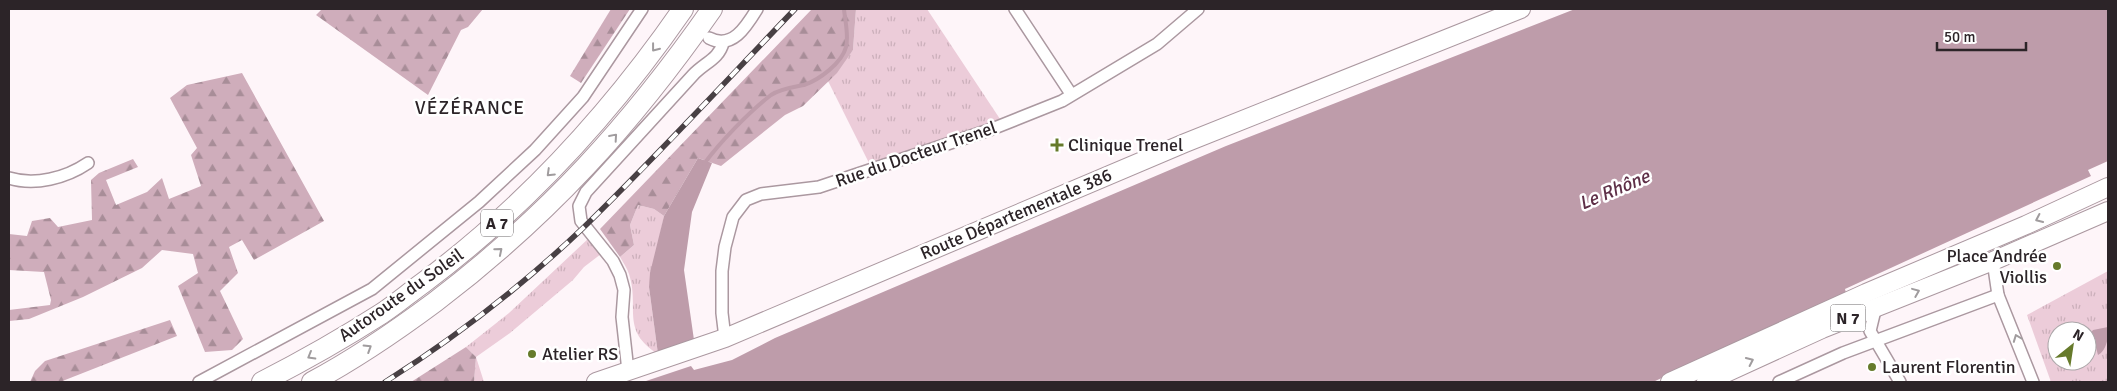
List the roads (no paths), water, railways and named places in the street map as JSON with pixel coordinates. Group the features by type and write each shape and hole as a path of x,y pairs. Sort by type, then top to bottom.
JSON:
{"highway":[{"name":"Autoroute du Soleil","path":"262,382 311,356 382,313 460,255 505,216 556,167 593,125 654,49 683,9"},
{"name":"Autoroute du Soleil","path":"312,382 395,332 475,271 520,233 571,184 611,141 649,96 712,9"}],"main road":[{"name":"Route Départementale 386","path":"596,382 725,338 1176,147 1521,9"},
{"name":"N 7","path":"1670,382 2108,187"},
{"name":"N 7","path":"1706,382 1822,329 1993,261 2108,211"}],"street":[{"path":"199,382 372,289 479,202 535,150 582,97 642,9"},
{"path":"709,38 723,43 731,40 740,32 757,9"},
{"path":"1015,9 1072,94"},
{"name":"Rue du Docteur Trenel","path":"725,338 722,313 722,271 725,246 733,217 746,200 761,194 819,187 992,129 1062,101 1157,44 1198,9"},
{"path":"628,371 622,317 624,290 620,276 612,261 581,221 578,206 586,192 696,71 719,54 723,43"},
{"path":"9,178 18,181 48,180 78,170 88,163"},
{"path":"1993,261 1998,294 2034,382"},
{"path":"1893,282 1875,308 1870,331 1900,382"},
{"path":"1779,382 1843,352 1875,342 1998,294"}],"water":[{"name":"Le Rhône","path":"1575,9 2108,9 2108,161 2088,170 2091,176 1845,289 1846,293 1653,382 643,382 691,366 694,370 732,360 775,338 1226,146"},
{"path":"698,158 712,163 692,212 684,270 694,340 658,354 649,287 650,273 664,216"},
{"path":"2108,327 2108,338 2104,350 2098,355 2097,351 2097,329"}],"waterway":[{"path":"704,164 735,128 771,95 810,83 835,65 844,53 847,42 844,9"}],"railway":[{"path":"385,382 436,348 487,310 559,250 690,120 795,9"}],"place":[{"name":"Clinique Trenel","path":"1057,145"},
{"name":"Place Andrée Viollis","path":"2057,266"},
{"name":"Atelier RS","path":"532,354"},
{"name":"Laurent Florentin","path":"1872,367"}],"district":[{"name":"VÉZÉRANCE","path":"470,107"}]}
